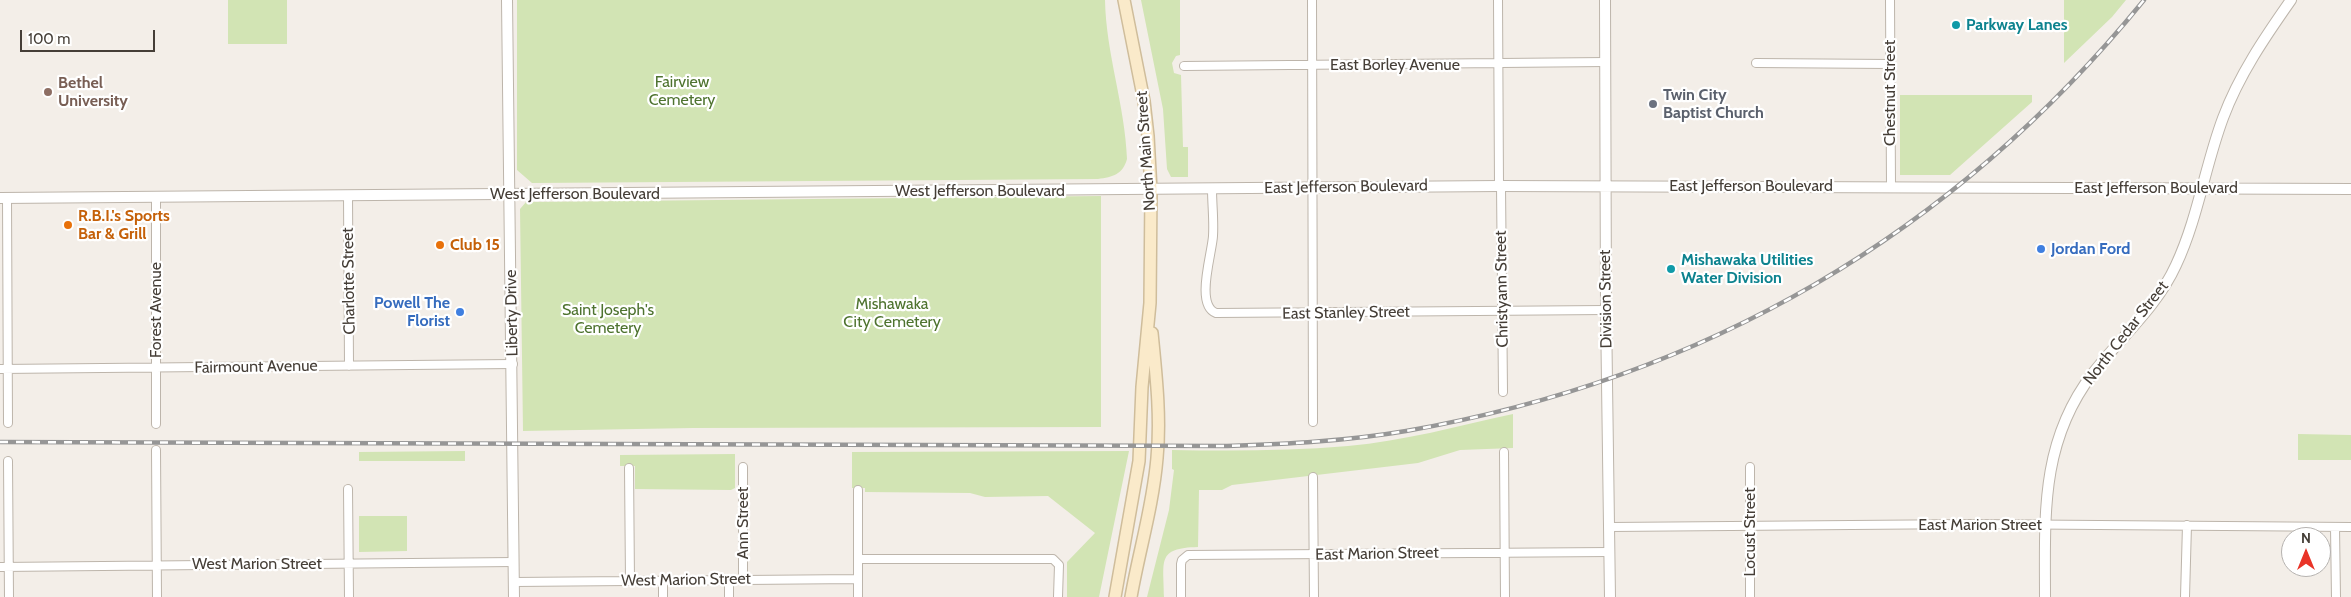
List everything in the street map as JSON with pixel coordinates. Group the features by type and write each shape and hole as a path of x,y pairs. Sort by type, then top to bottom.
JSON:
{"main road":[{"name":"North Main Street","path":"1115,597 1140,461 1142,387 1150,303 1151,190 1144,102 1124,0"},
{"name":"North Main Street","path":"1131,597 1146,529 1157,457 1156,380 1150,303"}],"street":[{"name":"Liberty Drive","path":"507,0 513,364 514,597"},
{"path":"1312,0 1313,422"},
{"name":"Christyann Street","path":"1498,0 1503,392"},
{"name":"Division Street","path":"1605,0 1606,310 1610,597"},
{"name":"Chestnut Street","path":"1890,0 1891,187"},
{"name":"North Cedar Street","path":"2045,597 2045,525 2049,472 2063,423 2079,393 2094,372 2150,308 2165,286 2185,246 2223,116 2241,77 2265,37 2291,0"},
{"name":"East Borley Avenue","path":"1184,66 1606,62"},
{"path":"1756,62 1890,64"},
{"name":"East Jefferson Boulevard","path":"1151,190 1500,186 2351,190"},
{"name":"East Stanley Street","path":"1212,189 1213,236 1206,273 1206,304 1210,311 1216,314 1606,310"},
{"name":"West Jefferson Boulevard","path":"4,198 1151,190"},
{"name":"Charlotte Street","path":"348,195 349,366"},
{"name":"Forest Avenue","path":"156,197 156,424"},
{"path":"4,198 4,369 8,423"},
{"name":"Fairmount Avenue","path":"4,369 513,364"},
{"path":"156,450 157,597"},
{"path":"1504,452 1504,597"},
{"path":"8,461 4,567 9,597"},
{"name":"Ann Street","path":"743,467 744,580"},
{"name":"Locust Street","path":"1750,467 1750,597"},
{"path":"629,468 630,581"},
{"path":"1313,477 1314,597"},
{"path":"348,489 349,597"},
{"path":"858,490 858,597"},
{"name":"East Marion Street","path":"1610,527 2045,525 2351,527"},
{"path":"2186,597 2187,525"},
{"path":"2335,527 2336,597"},
{"name":"East Marion Street","path":"1181,597 1181,564 1182,560 1188,555 1610,552"},
{"path":"858,559 1053,559 1060,564 1058,597"},
{"name":"West Marion Street","path":"4,567 514,562"},
{"name":"West Marion Street","path":"514,582 858,579"},
{"name":"Ann Street","path":"729,580 729,597"},
{"path":"663,581 663,597"}],"green space":[{"path":"228,0 287,0 287,44 228,44"},
{"name":"Fairview Cemetery","path":"517,0 1105,0 1109,40 1126,139 1127,159 1123,168 1117,174 1098,179 532,183 517,170"},
{"path":"1141,0 1180,0 1180,55 1176,56 1172,63 1174,73 1181,75 1183,147 1188,147 1188,177 1171,177 1167,169 1163,109"},
{"path":"2064,0 2126,0 2112,17 2064,63"},
{"path":"1900,95 2032,95 2032,102 1950,175 1900,175"},
{"name":"Mishawaka City Cemetery","path":"1101,196 1101,427 693,428 523,431 520,209 526,202"},
{"path":"1513,414 1513,448 1460,450 1418,463 1232,485 1222,490 1199,490 1198,547 1175,550 1169,554 1165,559 1164,566 1164,597 1147,597 1169,510 1174,470 1172,469 1172,450 1304,449 1369,444 1410,437"},
{"path":"2298,434 2351,435 2351,460 2298,460"},
{"path":"465,451 465,461 359,461 359,452"},
{"path":"1129,451 1099,597 1067,597 1067,562 1095,533 1048,496 985,497 970,493 865,492 865,488 852,488 852,452"},
{"path":"735,454 735,488 731,490 635,489 635,466 620,466 620,455"},
{"path":"359,516 407,516 407,551 359,552"}],"railway":[{"path":"0,442 1227,446 1317,442 1406,431 1515,407 1620,375 1720,334 1815,284 1905,226 1990,159 2070,84 2144,0"}],"place":[{"name":"Parkway Lanes","path":"1956,25"},
{"name":"Bethel University","path":"48,92"},
{"name":"Twin City Baptist Church","path":"1653,104"},
{"name":"R.B.I.'s Sports Bar & Grill","path":"68,225"},
{"name":"Club 15","path":"440,245"},
{"name":"Jordan Ford","path":"2041,249"},
{"name":"Mishawaka Utilities Water Division","path":"1671,269"},
{"name":"Powell The Florist","path":"460,312"}],"park label":[{"name":"Saint Joseph's Cemetery","path":"608,319"}]}
